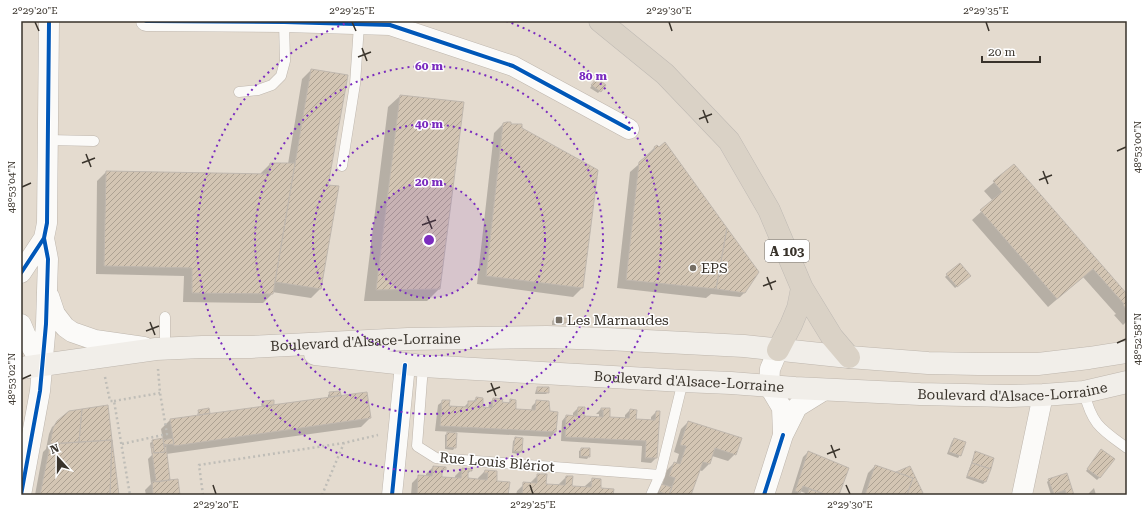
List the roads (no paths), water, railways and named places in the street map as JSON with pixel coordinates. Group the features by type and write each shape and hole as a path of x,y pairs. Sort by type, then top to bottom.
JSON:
{"highway":[{"name":"A 103","path":"600,21 665,74 729,141 770,210 802,288 832,337 849,357"},
{"path":"778,350 796,313 802,288"}],"main road":[{"name":"Boulevard d'Alsace-Lorraine","path":"31,366 161,349 251,347 408,339 547,337 744,346 849,357 928,363 1038,364 1127,352"},
{"name":"Boulevard d'Alsace-Lorraine","path":"251,347 414,366 920,394 1009,396 1084,392 1127,382"},
{"path":"849,357 871,378 920,394"}],"street":[{"path":"31,366 47,292 48,259 44,238 46,223 48,140 49,21"},
{"path":"146,21 284,22 390,25 513,66 628,129"},
{"path":"21,273 44,238"},
{"path":"47,292 55,314 65,327 72,332 95,340 161,349"},
{"path":"21,324 29,342 31,366 40,391 21,495"},
{"path":"778,350 770,369 769,386 782,408 783,435"},
{"path":"392,495 398,430 414,366"},
{"path":"764,495 783,435 797,407 826,389"},
{"path":"1022,495 1043,394"}],"lane":[{"path":"239,92 258,90 272,85 281,76 285,61 284,22"},
{"path":"342,166 355,84 359,25"},
{"path":"48,140 94,141"},
{"path":"161,349 165,317"},
{"name":"Rue Louis Blériot","path":"414,366 417,446 436,458 660,475"},
{"path":"651,495 660,475 683,381"},
{"path":"1084,392 1087,406 1098,425 1106,433 1126,446"}],"place":[{"name":"EPS","path":"693,268"},
{"name":"Les Marnaudes","path":"559,320"}]}
